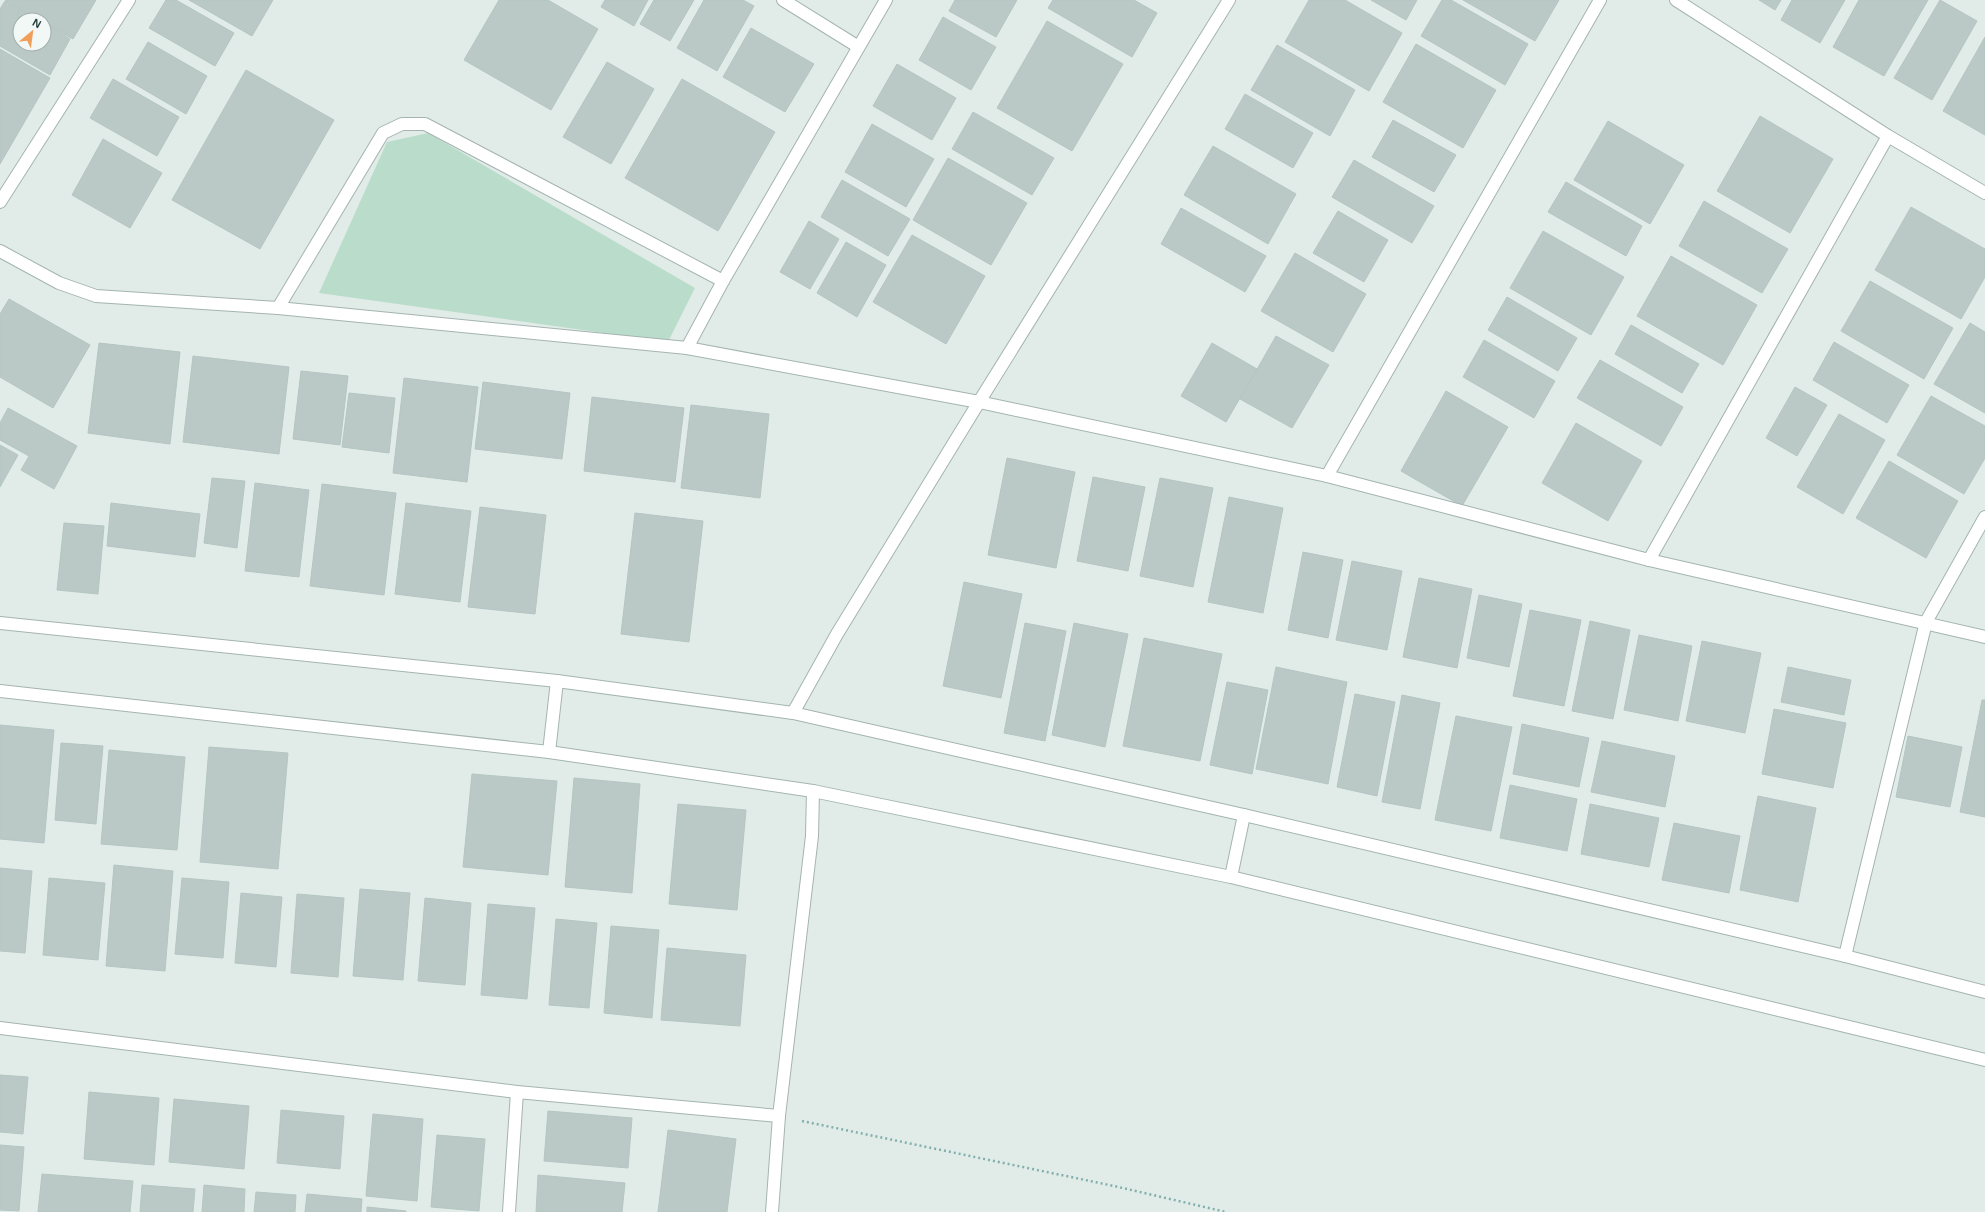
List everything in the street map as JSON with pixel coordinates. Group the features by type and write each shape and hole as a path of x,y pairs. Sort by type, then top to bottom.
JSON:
{"street":[{"path":"0,202 128,0"},
{"path":"783,0 857,46"},
{"path":"687,348 723,281 857,46 886,0"},
{"path":"793,713 837,634 979,402 1229,0"},
{"path":"1327,476 1600,0"},
{"path":"1676,0 1888,136 1985,193"},
{"path":"278,308 384,133 402,124 425,124 723,281"},
{"path":"1649,560 1888,136"},
{"path":"0,251 59,283 96,296 278,308 687,348 979,402 1327,476 1649,560 1926,622 1985,637"},
{"path":"1845,956 1926,622 1985,517"},
{"path":"0,623 557,681 793,713 1244,815 1845,956 1985,992"},
{"path":"549,752 557,681"},
{"path":"0,691 549,752 813,791 1231,877 1985,1060"},
{"path":"772,1212 779,1116 812,836 813,791"},
{"path":"1231,877 1244,815"},
{"path":"0,1028 516,1092 779,1116"},
{"path":"509,1212 516,1092"}],"path":[{"path":"779,1116 1114,1186 1226,1212"}],"green space":[{"path":"428,133 695,288 668,342 319,293 387,142"}],"building":[{"path":"5,0 96,0 73,39 52,27 52,12 25,12"},
{"path":"166,0 176,0 234,33 215,66 149,28"},
{"path":"189,0 273,0 252,36"},
{"path":"499,0 548,0 598,29 551,110 464,60"},
{"path":"605,0 648,0 634,26 601,7"},
{"path":"654,0 694,0 670,41 640,24"},
{"path":"704,0 743,0 754,6 717,71 677,48"},
{"path":"955,0 1017,0 996,37 949,11"},
{"path":"1053,0 1134,0 1157,13 1132,57 1048,8"},
{"path":"1309,0 1345,0 1402,33 1369,91 1285,42"},
{"path":"1371,0 1417,0 1406,20"},
{"path":"1442,0 1451,0 1528,44 1505,85 1421,36"},
{"path":"1463,0 1559,0 1535,41"},
{"path":"1759,0 1781,0 1775,10"},
{"path":"1792,0 1845,0 1820,43 1781,20"},
{"path":"1859,0 1928,0 1884,76 1833,47"},
{"path":"1940,0 1977,21 1932,100 1894,78"},
{"path":"5,1 24,12 12,12 12,52 52,52 52,28 70,39 50,75 0,46 0,9"},
{"path":"943,17 996,47 971,90 919,60"},
{"path":"1047,21 1123,64 1072,151 997,108"},
{"path":"751,28 814,64 785,112 723,77"},
{"path":"1985,37 1985,135 1943,111"},
{"path":"148,42 207,76 186,114 126,79"},
{"path":"1416,44 1496,90 1463,148 1383,102"},
{"path":"1277,45 1355,90 1330,136 1251,90"},
{"path":"0,49 50,78 0,164"},
{"path":"607,62 654,89 611,164 563,137"},
{"path":"897,64 956,98 932,140 873,106"},
{"path":"246,70 334,120 260,249 172,200"},
{"path":"113,79 179,117 157,156 90,118"},
{"path":"682,79 775,132 718,231 625,178"},
{"path":"1245,94 1313,133 1293,168 1225,129"},
{"path":"973,112 1054,158 1032,195 952,149"},
{"path":"1760,116 1833,159 1790,233 1717,191"},
{"path":"1393,120 1456,155 1434,192 1372,157"},
{"path":"1608,121 1684,165 1650,224 1574,180"},
{"path":"872,124 934,159 906,207 845,172"},
{"path":"103,139 162,173 130,228 72,195"},
{"path":"1213,146 1296,194 1268,244 1184,195"},
{"path":"948,158 1027,203 991,265 913,220"},
{"path":"1354,160 1434,206 1412,243 1332,197"},
{"path":"842,180 910,219 888,256 821,217"},
{"path":"1566,182 1642,226 1626,256 1548,212"},
{"path":"1704,201 1788,249 1762,293 1679,246"},
{"path":"1911,207 1985,249 1985,277 1961,319 1875,270"},
{"path":"1181,208 1266,256 1245,292 1161,244"},
{"path":"1338,211 1388,240 1364,282 1313,253"},
{"path":"809,221 839,239 810,289 780,272"},
{"path":"1543,231 1624,277 1591,335 1510,288"},
{"path":"912,235 985,276 946,344 873,302"},
{"path":"846,242 886,265 857,317 817,293"},
{"path":"1295,253 1366,294 1333,352 1261,311"},
{"path":"1671,256 1757,305 1723,365 1637,316"},
{"path":"1870,281 1953,328 1924,379 1841,331"},
{"path":"1507,297 1577,338 1558,371 1488,330"},
{"path":"9,299 90,345 53,408 0,377 0,314"},
{"path":"1970,323 1985,332 1985,413 1934,384"},
{"path":"1631,325 1699,364 1682,393 1615,354"},
{"path":"1276,336 1329,365 1292,428 1240,399"},
{"path":"1484,340 1555,381 1534,418 1463,377"},
{"path":"1834,342 1909,385 1887,423 1813,380"},
{"path":"99,343 180,352 170,444 88,433"},
{"path":"1212,343 1257,369 1226,422 1181,396"},
{"path":"193,356 289,367 279,454 183,442"},
{"path":"1600,360 1683,407 1661,446 1577,398"},
{"path":"301,371 348,376 340,445 293,439"},
{"path":"404,378 478,387 467,482 393,473"},
{"path":"483,382 570,393 562,459 475,449"},
{"path":"1795,387 1827,405 1797,456 1766,438"},
{"path":"1446,391 1508,427 1462,506 1401,471"},
{"path":"349,393 395,398 389,453 342,447"},
{"path":"1931,396 1985,426 1985,458 1964,494 1897,455"},
{"path":"592,397 684,408 675,482 584,471"},
{"path":"691,405 769,414 760,498 681,488"},
{"path":"8,408 77,446 54,489 21,470 29,456 0,440 0,423"},
{"path":"1839,414 1885,440 1843,514 1797,487"},
{"path":"1576,423 1642,461 1608,521 1542,483"},
{"path":"0,445 18,455 0,487"},
{"path":"1007,458 1075,472 1056,568 988,555"},
{"path":"1889,461 1958,501 1926,558 1856,518"},
{"path":"1093,477 1145,487 1128,571 1077,561"},
{"path":"212,478 245,481 237,548 204,543"},
{"path":"1160,478 1213,488 1193,587 1140,576"},
{"path":"255,483 309,490 299,577 245,571"},
{"path":"322,484 396,493 384,595 310,586"},
{"path":"1229,497 1283,508 1263,613 1208,602"},
{"path":"111,503 200,514 195,557 107,546"},
{"path":"406,503 471,511 460,602 395,594"},
{"path":"480,507 546,515 535,614 468,607"},
{"path":"635,513 703,521 689,642 621,634"},
{"path":"64,523 104,526 98,594 57,590"},
{"path":"1303,552 1343,560 1328,638 1288,630"},
{"path":"1352,561 1402,571 1387,650 1336,640"},
{"path":"1419,578 1472,589 1457,668 1403,657"},
{"path":"964,582 1022,594 1001,698 943,686"},
{"path":"1479,595 1522,604 1509,667 1467,658"},
{"path":"1530,610 1581,620 1564,706 1513,696"},
{"path":"1590,621 1630,630 1613,719 1572,711"},
{"path":"1025,623 1066,631 1045,741 1004,733"},
{"path":"1074,623 1128,634 1105,747 1052,735"},
{"path":"1639,635 1692,646 1678,721 1624,710"},
{"path":"1144,638 1222,654 1200,761 1123,746"},
{"path":"1702,641 1761,653 1745,733 1686,721"},
{"path":"1276,667 1347,682 1328,784 1256,769"},
{"path":"1788,667 1851,680 1844,715 1781,702"},
{"path":"1227,682 1268,690 1252,774 1210,765"},
{"path":"1355,694 1395,702 1377,796 1337,787"},
{"path":"1402,695 1440,703 1420,809 1382,802"},
{"path":"1982,700 1985,700 1985,817 1960,812"},
{"path":"1774,709 1846,723 1833,788 1762,774"},
{"path":"1456,716 1512,727 1491,831 1435,820"},
{"path":"1522,724 1589,738 1579,787 1513,774"},
{"path":"0,725 54,730 44,843 0,839"},
{"path":"1908,736 1962,747 1950,807 1896,797"},
{"path":"1602,741 1675,756 1665,807 1591,792"},
{"path":"61,743 103,746 96,824 55,820"},
{"path":"209,747 288,753 278,869 200,862"},
{"path":"109,750 185,757 177,850 101,844"},
{"path":"472,774 557,781 548,875 463,867"},
{"path":"574,778 640,784 632,893 565,887"},
{"path":"1510,785 1577,799 1567,851 1500,838"},
{"path":"1758,796 1816,808 1798,902 1740,890"},
{"path":"678,804 746,810 737,910 669,904"},
{"path":"1590,804 1659,818 1649,867 1581,854"},
{"path":"1674,823 1740,836 1729,893 1662,880"},
{"path":"114,865 173,871 165,971 106,966"},
{"path":"0,868 32,871 25,953 0,951"},
{"path":"49,878 105,883 98,960 43,955"},
{"path":"182,878 229,882 223,958 175,954"},
{"path":"360,889 410,893 403,980 353,976"},
{"path":"241,893 282,897 276,967 235,963"},
{"path":"297,894 344,898 338,977 291,973"},
{"path":"425,898 471,903 465,985 418,981"},
{"path":"488,904 535,908 527,999 481,995"},
{"path":"556,919 597,923 589,1008 549,1005"},
{"path":"611,926 659,930 652,1018 604,1013"},
{"path":"667,948 746,955 740,1026 661,1020"},
{"path":"0,1075 28,1077 23,1134 0,1132"},
{"path":"89,1092 159,1098 154,1165 84,1159"},
{"path":"174,1099 249,1106 244,1169 169,1162"},
{"path":"281,1110 344,1116 340,1169 277,1163"},
{"path":"548,1111 632,1118 628,1168 544,1161"},
{"path":"373,1114 423,1119 417,1201 366,1196"},
{"path":"668,1130 736,1139 727,1212 658,1212"},
{"path":"437,1135 485,1139 479,1211 431,1207"},
{"path":"0,1145 24,1147 19,1211 0,1210"},
{"path":"42,1174 133,1181 130,1212 38,1212"},
{"path":"538,1175 625,1183 622,1212 536,1212"},
{"path":"142,1185 195,1189 193,1212 140,1212"},
{"path":"204,1185 245,1189 244,1212 202,1212"},
{"path":"256,1192 296,1195 295,1212 254,1212"},
{"path":"307,1194 362,1199 361,1212 305,1212"},
{"path":"367,1207 406,1211 406,1212 367,1212"}]}
